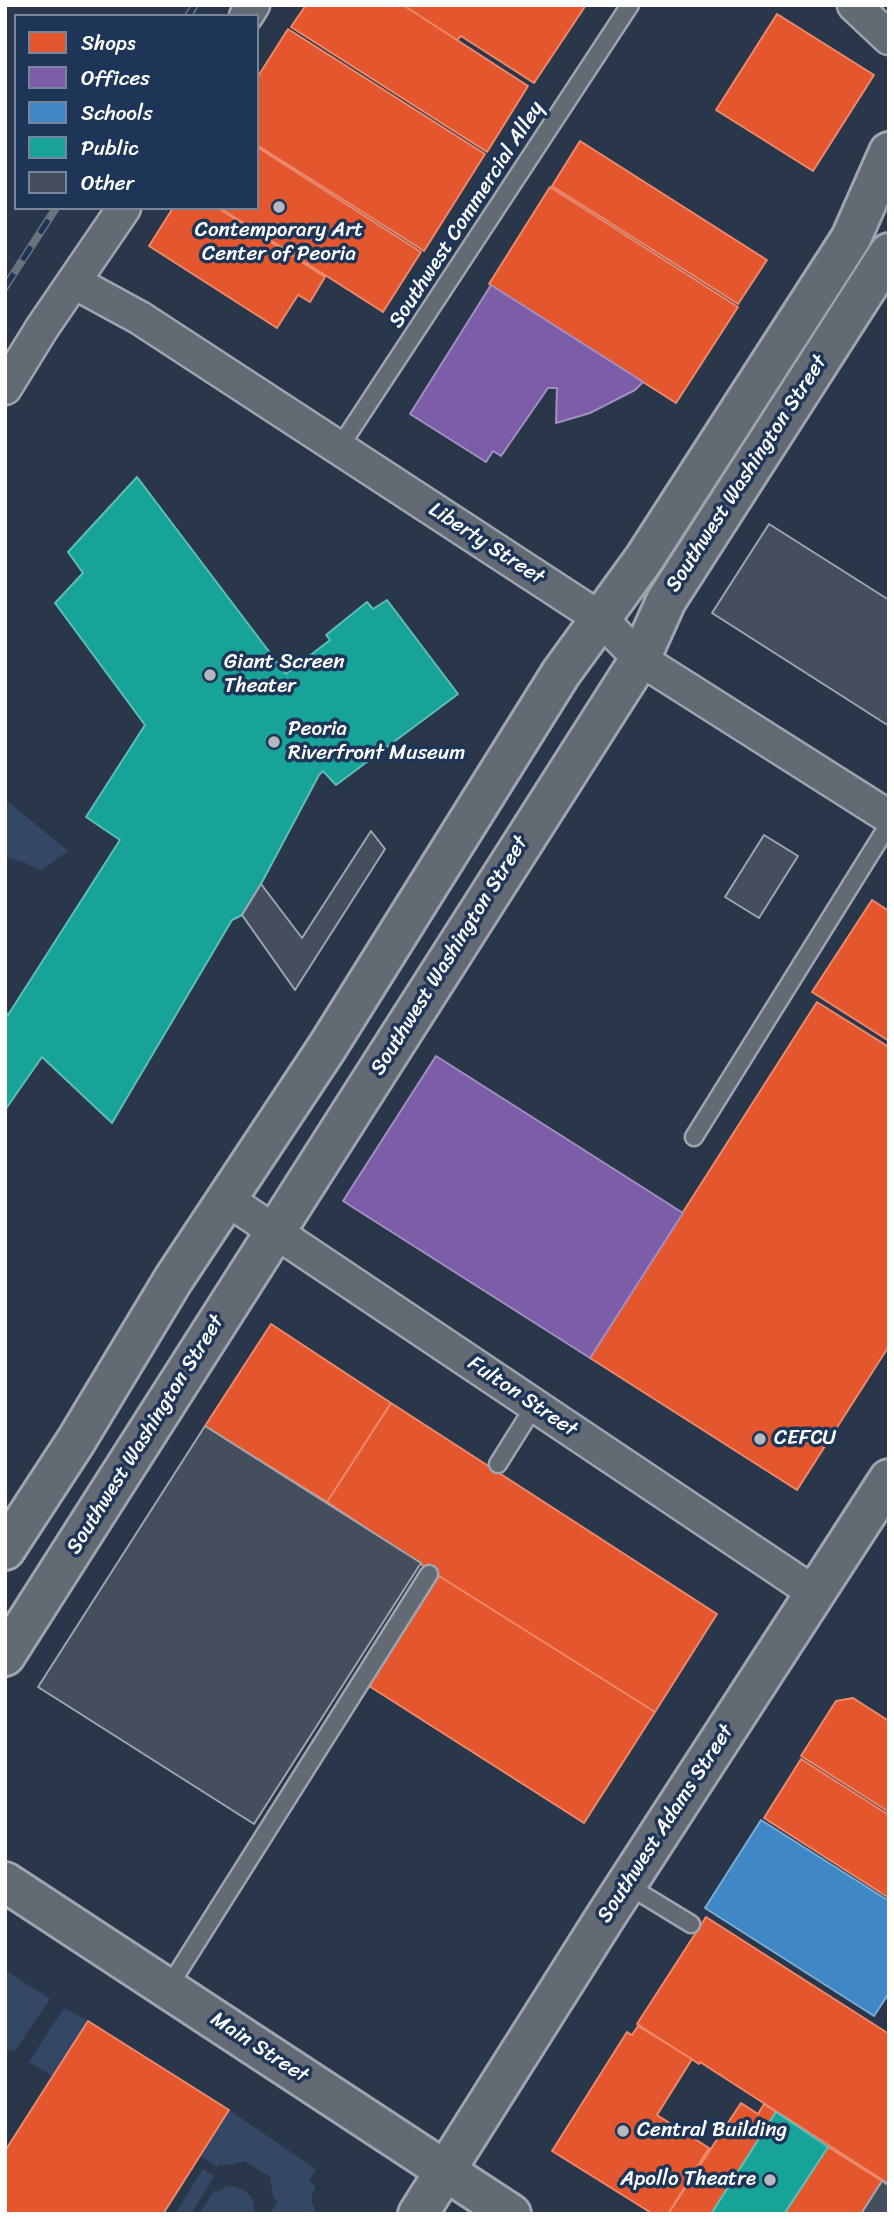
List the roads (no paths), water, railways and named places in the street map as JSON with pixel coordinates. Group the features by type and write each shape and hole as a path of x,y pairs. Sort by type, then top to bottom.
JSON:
{"street":[{"path":"854,5 889,38"},
{"name":"Southwest Washington Street","path":"5,1550 76,1441 173,1280 328,1046 561,674 644,559 852,238 889,152"},
{"path":"5,388 42,328 123,210"},
{"name":"Southwest Washington Street","path":"5,1656 640,659 666,601 889,253"},
{"name":"Liberty Street","path":"74,282 140,318 601,619 640,659 889,817"},
{"name":"Fulton Street","path":"228,1200 816,1594"},
{"name":"Southwest Adams Street","path":"418,2214 889,1479"},
{"name":"Main Street","path":"5,1882 512,2214"}],"lane":[{"name":"Southwest Commercial Alley","path":"339,448 630,5"},
{"path":"694,1137 889,824"},
{"path":"498,1464 535,1405"},
{"path":"168,1988 429,1574"},
{"path":"627,1885 691,1924"}],"railway":[{"path":"189,14 195,5"},
{"path":"5,287 55,210"}],"place":[{"name":"Contemporary Art Center of Peoria","path":"279,207"},
{"name":"Giant Screen Theater","path":"210,675"},
{"name":"Peoria Riverfront Museum","path":"274,742"},
{"name":"CEFCU","path":"760,1439"},
{"name":"Central Building","path":"623,2131"},
{"name":"Apollo Theatre","path":"770,2180"}]}
